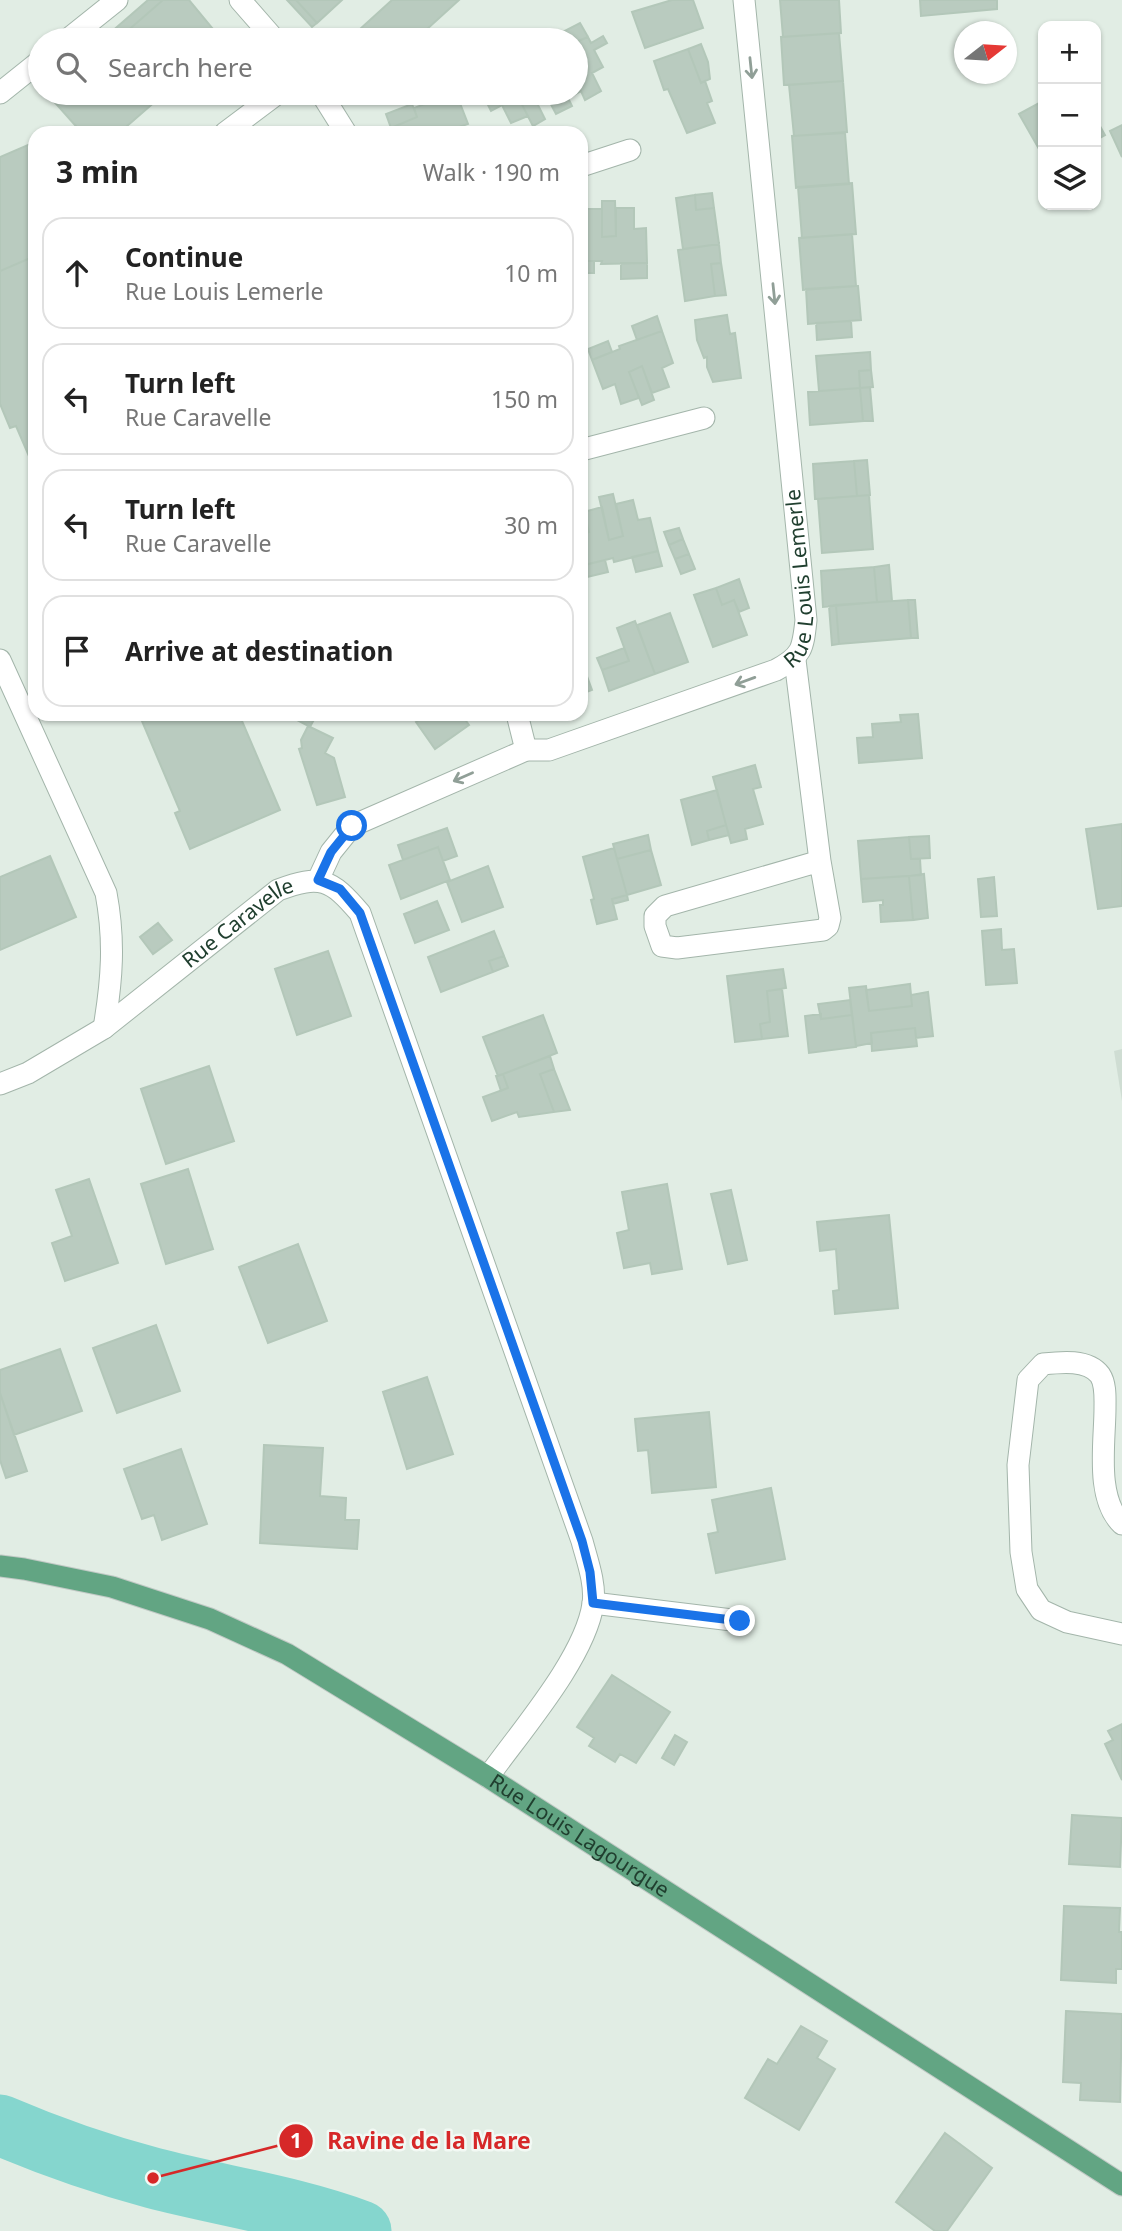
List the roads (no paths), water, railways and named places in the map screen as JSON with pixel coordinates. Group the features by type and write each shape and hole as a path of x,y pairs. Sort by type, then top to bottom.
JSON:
{"main road":[{"name":"Rue Louis Lagourgue","path":"0,1566 113,1587 210,1619 287,1654 488,1777 1122,2185"}],"street":[{"path":"82,28 117,0"},
{"path":"240,0 264,28"},
{"name":"Rue Louis Lemerle","path":"318,880 331,852 352,826 526,750 549,750 776,670 795,660 804,642 806,620 744,0"},
{"path":"0,93 28,71"},
{"path":"234,126 262,105"},
{"path":"328,105 342,126"},
{"path":"588,164 631,150"},
{"path":"588,448 704,418"},
{"path":"0,660 106,892 112,926 110,988 104,1028"},
{"path":"795,660 820,861 830,918 828,926 823,930 677,948 662,946 655,926 655,916 665,906 820,861"},
{"path":"519,721 526,750"},
{"name":"Rue Caravelle","path":"0,1084 28,1073 104,1028 278,890 298,882 318,880 340,889 360,913 582,1541 590,1572 593,1603 585,1632 572,1660 488,1777"},
{"path":"1122,1524 1111,1509 1104,1489 1105,1394 1101,1376 1089,1366 1065,1362 1043,1364 1028,1380 1018,1465 1021,1552 1027,1589 1041,1610 1068,1622 1122,1634"},
{"path":"593,1603 740,1621"}],"waterway":[{"path":"0,2125 133,2173 284,2208 361,2231"}],"place":[{"name":"Ravine de la Mare","path":"153,2178"}]}
